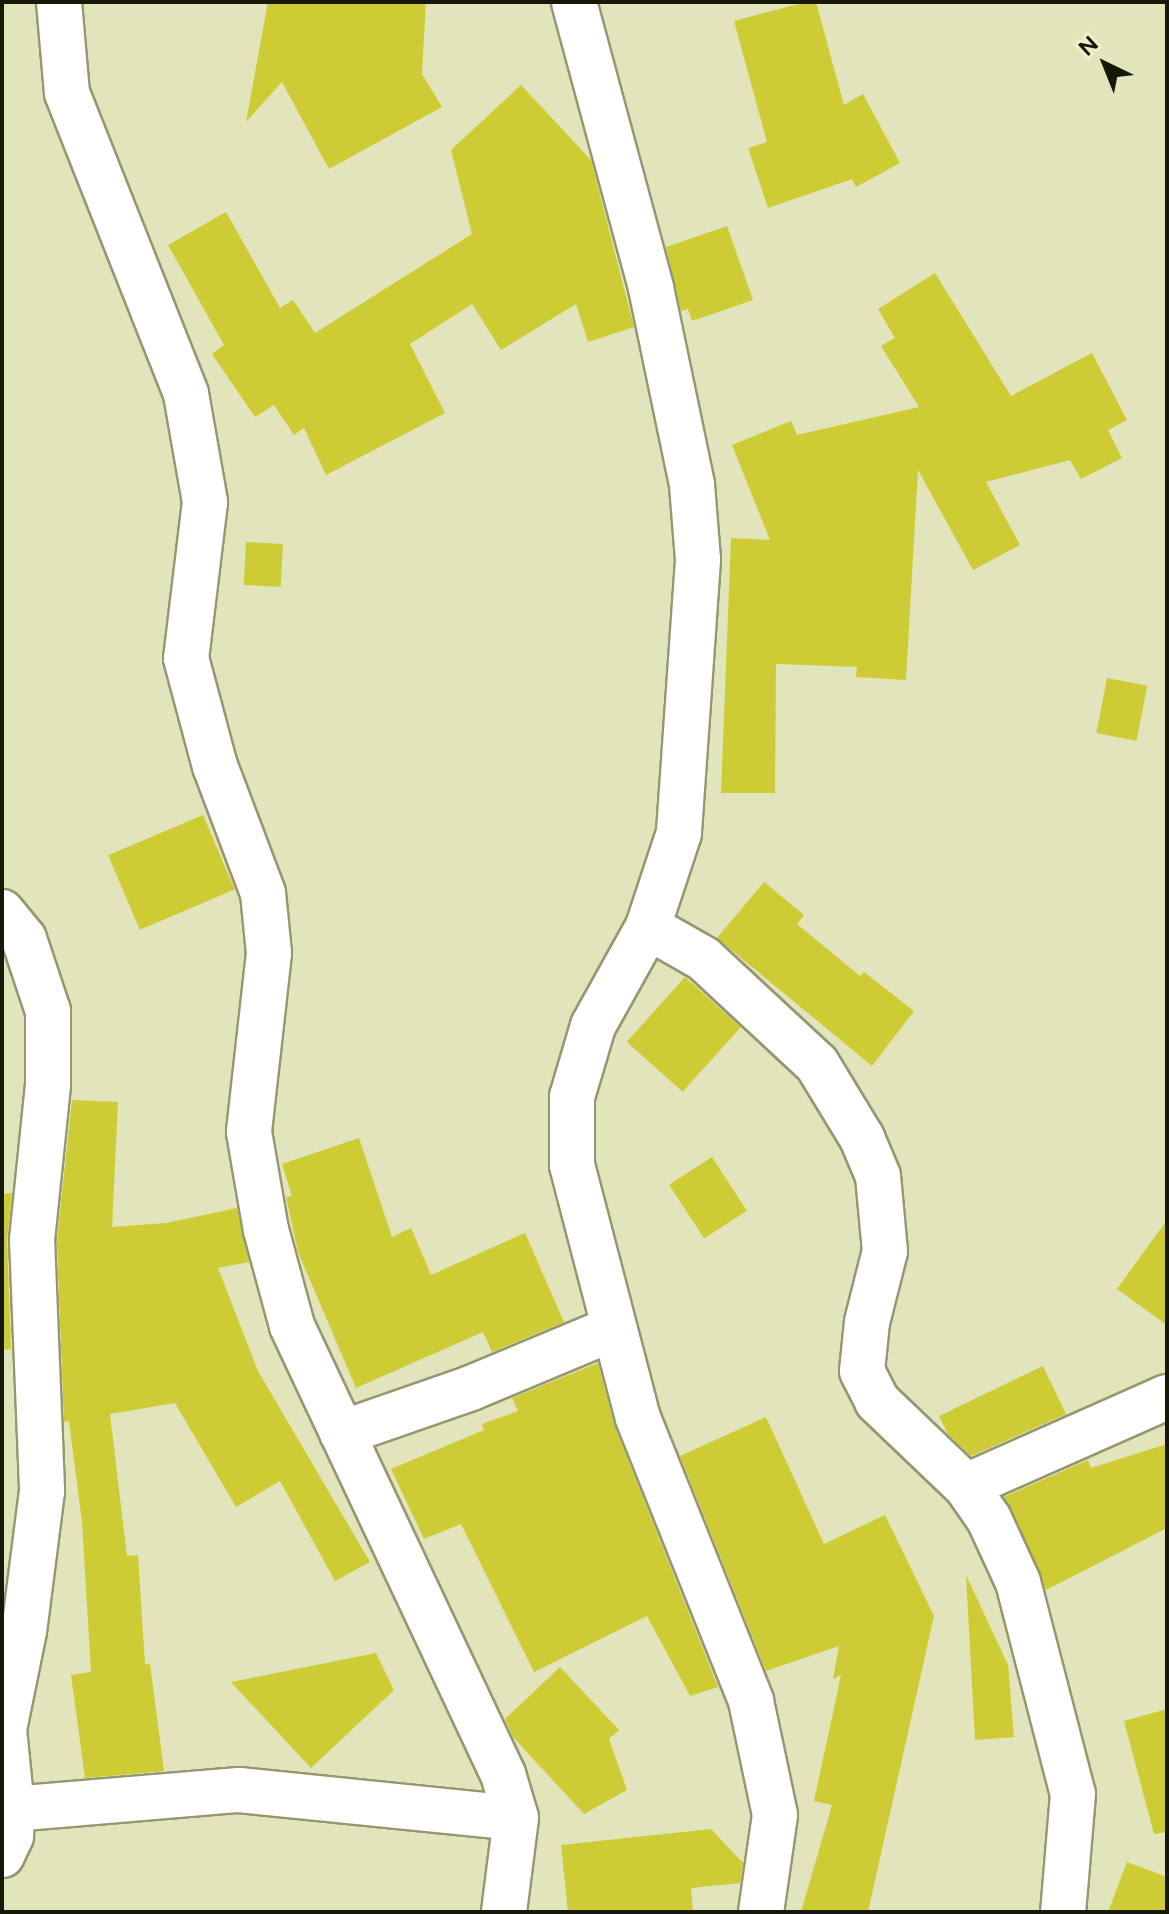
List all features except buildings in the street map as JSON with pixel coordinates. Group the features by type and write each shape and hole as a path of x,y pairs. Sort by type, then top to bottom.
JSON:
{"street":[{"path":"59,2 67,93 186,394 205,502 186,658 215,766 263,893 269,953 249,1132 266,1230 292,1326 503,1774 516,1818 504,1912"},
{"path":"574,2 651,288 692,485 698,560 679,833 648,927 593,1026 572,1097 572,1165 612,1329 681,1534 751,1701 775,1815 761,1912"},
{"path":"2,912 24,939 48,1011 48,1085 32,1239 42,1491 24,1631 4,1729 12,1809 11,1836 2,1855"},
{"path":"648,927 679,942 736,986 817,1064 840,1097 878,1176 883,1266 867,1322 862,1371 877,1401 966,1486 989,1519 1018,1582 1073,1794 1063,1912"},
{"path":"342,1433 471,1388 612,1329"},
{"path":"966,1486 1167,1397"},
{"path":"12,1809 239,1790 516,1818"}]}
